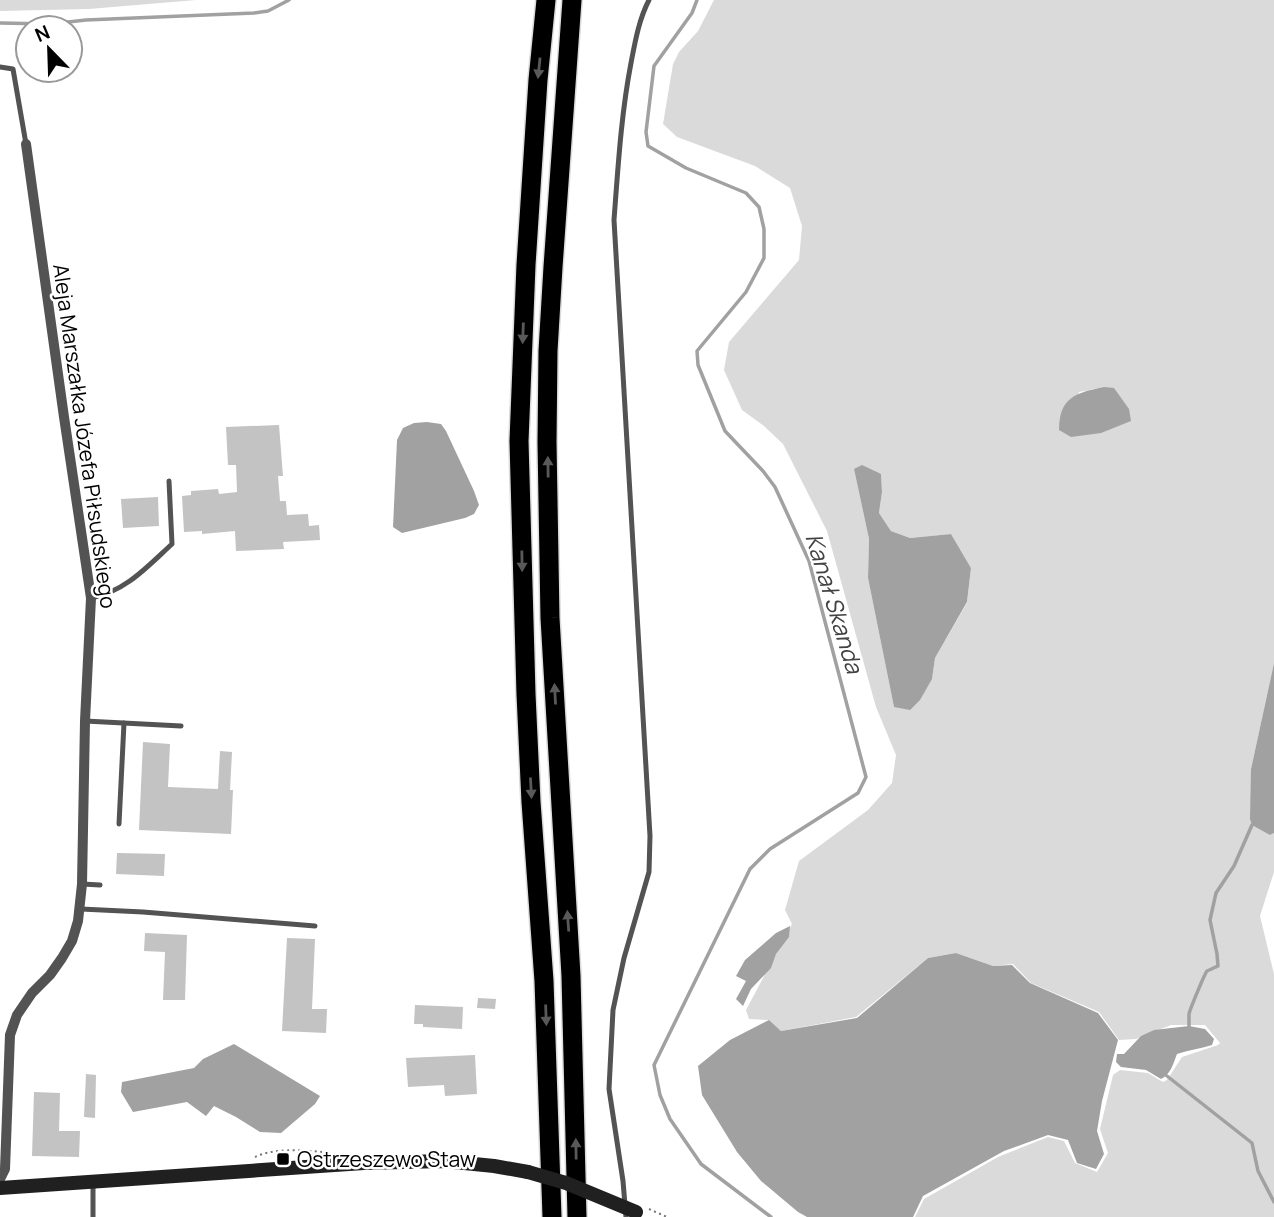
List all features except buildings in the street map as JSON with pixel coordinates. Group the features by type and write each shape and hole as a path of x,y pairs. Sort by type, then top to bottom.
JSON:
{"highway":[{"path":"546,0 526,265 519,441 526,694 544,981 552,1217"},
{"path":"572,0 552,267 547,442 550,618 571,976 576,1217"}],"street":[{"name":"Aleja Marszałka Józefa Piłsudskiego","path":"0,1179 5,1169 10,1035 17,1015 32,993 50,975 72,941 78,921 82,884 85,721 91,598 26,144"},
{"path":"0,1188 364,1163 444,1161 494,1166 566,1182 640,1214"}],"lane":[{"path":"640,1214 623,1181 609,1089 612,1010 649,872 650,836 614,220 626,88 634,45 649,0"},
{"name":"Aleja Marszałka Józefa Piłsudskiego","path":"0,67 13,69 26,144"},
{"path":"91,598 106,595 130,582 172,544 169,481"},
{"path":"85,721 181,726"},
{"path":"118,824 124,723"},
{"path":"82,884 100,885"},
{"path":"79,909 315,926"},
{"path":"93,1182 93,1217"}],"path":[{"path":"640,1214 667,1217"}],"shaded area":[{"path":"0,0 196,0 89,9 0,11"},
{"path":"714,0 1274,0 1274,663 1251,769 1270,835 1274,833 1274,872 1260,916 1274,974 1274,1217 915,1217 924,1199 998,1157 1048,1137 1064,1141 1075,1163 1097,1172 1108,1153 1100,1129 1113,1075 1120,1070 1148,1073 1163,1082 1167,1080 1182,1057 1220,1043 1205,1025 1171,1025 1136,1039 1119,1040 1099,1012 1031,983 1013,964 993,966 956,953 928,958 856,1017 781,1031 769,1020 749,1019 746,1010 792,924 785,910 799,861 868,810 892,783 896,755 876,707 827,531 783,444 742,410 724,370 729,342 799,260 802,226 790,188 755,166 677,137 663,124 673,64 679,52 698,31","holes":["1104,387 1071,437 1079,392","854,469 881,474 879,513 891,531 910,538 951,534 971,568 967,603 935,658 932,679 894,707 868,578 869,539"]},
{"path":"1104,387 1114,388 1129,409 1131,421 1101,433 1071,437 1059,430 1062,410 1071,398"},
{"path":"414,423 441,424 446,431 479,505 474,514 465,518 402,533 393,527 397,440 403,428"},
{"path":"862,465 881,474 879,513 891,531 910,538 951,534 971,568 967,602 935,658 932,679 920,700 910,710 894,707 868,578 869,539 854,469"},
{"path":"1274,663 1274,833 1270,835 1252,825 1250,819 1251,769"},
{"path":"790,926 789,937 776,954 771,968 751,989 743,1006 736,999 746,981 736,976 745,960 776,933"},
{"path":"956,953 993,966 1012,965 1030,983 1098,1013 1118,1040 1102,1101 1097,1131 1104,1154 1096,1169 1077,1163 1068,1140 1048,1135 1004,1151 923,1196 913,1217 807,1217 798,1212 761,1181 737,1152 702,1095 698,1066 730,1040 769,1020 781,1031 857,1018 928,958"},
{"path":"1189,1026 1205,1029 1214,1039 1212,1045 1177,1054 1169,1072 1161,1079 1146,1070 1121,1067 1116,1062 1117,1054 1124,1054 1141,1036 1154,1030"},
{"path":"234,1044 320,1096 315,1104 281,1133 260,1132 214,1106 206,1116 187,1102 133,1112 121,1092 122,1082 194,1068 203,1059"}],"waterway":[{"name":"Kanał Skanda","path":"0,23 50,24 254,13 268,11 289,0"},
{"name":"Kanał Skanda","path":"697,0 692,13 654,66 646,132 648,146 686,168 746,193 759,207 764,229 764,258 746,292 697,351 698,365 725,431 775,487 809,561 866,777 858,793 770,849 750,869 654,1065 660,1095 670,1119 701,1164 771,1217"},
{"path":"1189,1026 1189,1014 1206,973 1218,966 1210,920 1216,893 1234,866 1252,825"},
{"path":"1167,1076 1252,1143 1258,1171 1274,1202"}],"place":[{"name":"Ostrzeszewo Staw","path":"283,1159"}]}
